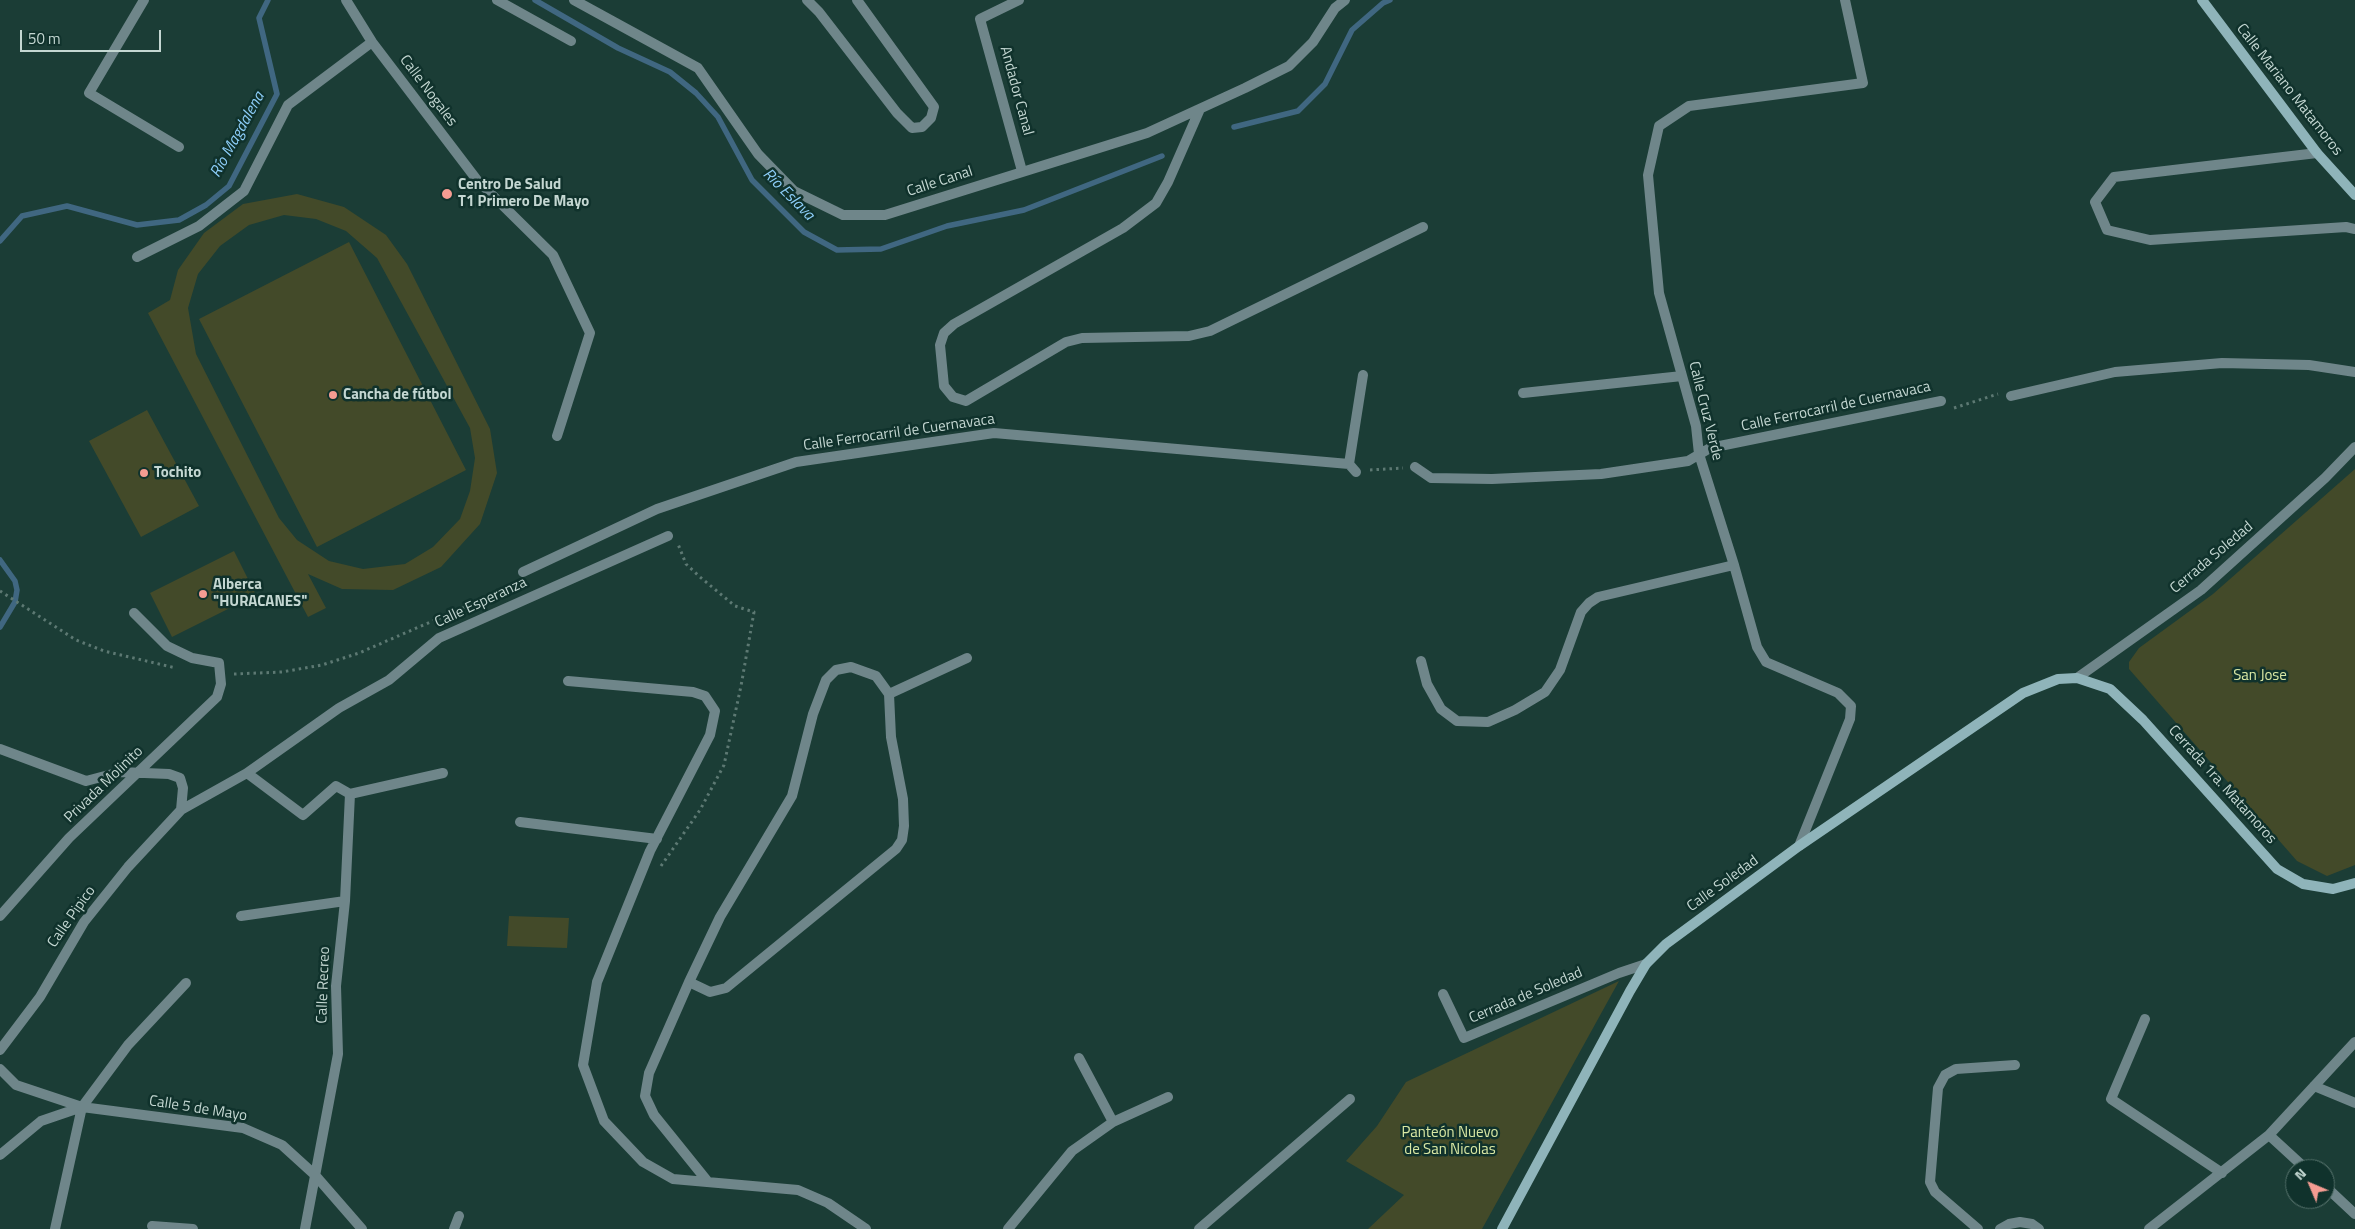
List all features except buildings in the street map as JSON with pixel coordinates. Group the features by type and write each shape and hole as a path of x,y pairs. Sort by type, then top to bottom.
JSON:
{"street":[{"path":"144,0 89,93 179,147"},
{"name":"Calle Nogales","path":"346,0 372,42 477,180 553,255 590,333 557,436"},
{"path":"498,0 571,41"},
{"name":"Calle Canal","path":"574,0 698,68 758,154 788,185 794,191 843,215 885,215 1147,133 1289,66 1313,42 1335,8 1345,0"},
{"path":"807,0 819,12 897,113 912,128 922,127 931,118 934,106 857,0"},
{"name":"Andador Canal","path":"1019,0 980,19 1022,171"},
{"name":"Calle Cruz Verde","path":"1799,846 1850,719 1851,706 1838,692 1766,662 1757,647 1734,565 1699,454 1696,426 1659,293 1648,175 1659,126 1689,106 1863,83 1845,0"},
{"name":"Calle Mariano Matamoros","path":"2202,0 2316,153 2355,195"},
{"path":"137,257 199,226 244,191 288,105 372,42"},
{"path":"1200,109 1168,182 1156,203 1123,228 954,324 944,333 940,345 944,386 953,397 966,401 1066,342 1082,338 1188,336 1210,332 1423,227"},
{"path":"2316,153 2114,177 2095,202 2107,230 2150,240 2346,227 2355,229"},
{"path":"2012,396 2115,372 2222,363 2309,365 2355,372"},
{"path":"1356,472 1349,464 1363,375"},
{"path":"1523,393 1682,376"},
{"name":"Calle Ferrocarril de Cuernavaca","path":"1415,468 1430,478 1492,479 1601,474 1688,461 1710,448 1941,401"},
{"name":"Calle Ferrocarril de Cuernavaca","path":"525,576 657,509 796,462 994,433 1349,464"},
{"name":"Cerrada Soledad","path":"2076,678 2201,590 2325,478 2355,447"},
{"name":"Calle Esperanza","path":"181,810 247,773 339,708 390,680 439,638 668,536"},
{"path":"1421,661 1427,684 1441,709 1457,721 1488,722 1515,710 1545,692 1560,670 1581,612 1589,603 1598,598 1734,565"},
{"name":"Privada Molinito","path":"0,916 69,838 217,697 221,684 219,663 192,658 167,646 134,613"},
{"path":"889,694 967,658"},
{"path":"689,982 710,992 726,988 896,849 902,840 904,826 903,799 891,737 889,694 876,676 852,667 836,670 826,680 814,714 792,796 720,917 689,982 648,1073 645,1096 654,1115 708,1182"},
{"name":"Calle Soledad","path":"1502,1229 1646,964 1666,944 1799,846 2024,693 2058,679 2076,678"},
{"name":"Cerrada 1ra. Matamoros","path":"2076,678 2110,689 2136,714 2277,869 2303,884 2334,889 2355,883"},
{"path":"568,681 693,692 705,696 715,711 710,735 657,839 620,921 596,982 583,1065 604,1121 643,1162 673,1179 798,1190 828,1203 866,1229"},
{"path":"0,749 86,782 120,772 169,774 180,778 183,788 181,810"},
{"path":"247,773 303,815 336,786 350,794 443,773"},
{"name":"Calle Recreo","path":"305,1229 338,1054 336,986 345,901 350,794"},
{"name":"Calle Pipico","path":"0,1050 40,997 84,922 128,867 181,810"},
{"path":"520,822 657,839"},
{"path":"241,916 345,901"},
{"name":"Cerrada de Soledad","path":"1443,994 1464,1038 1619,973 1646,964"},
{"path":"55,1229 82,1107 128,1045 186,983"},
{"path":"2145,1019 2111,1099 2222,1174"},
{"path":"2149,1229 2222,1174 2269,1135 2355,1042"},
{"path":"1079,1058 1112,1122"},
{"path":"1978,1229 1935,1192 1930,1182 1938,1088 1945,1075 1956,1069 2015,1065"},
{"name":"Calle 5 de Mayo","path":"0,1069 16,1085 82,1107 243,1128 282,1145 314,1175 362,1229"},
{"path":"2314,1086 2355,1103"},
{"path":"1008,1229 1072,1150 1112,1122 1168,1097"},
{"path":"1199,1229 1350,1099"},
{"path":"0,1155 42,1121 82,1107"},
{"path":"2269,1135 2295,1159"},
{"path":"2335,1195 2355,1214"},
{"path":"454,1229 459,1216"},
{"path":"2000,1229 2008,1224 2020,1222 2032,1224 2039,1229"},
{"path":"152,1226 193,1229"}],"path":[{"path":"1356,472 1382,468 1415,468"},
{"path":"234,674 282,672 322,665 359,653 525,576"},
{"path":"0,591 76,640 104,652 181,669"}],"green space":[{"path":"297,194 344,207 386,235 407,264 490,429 497,473 480,524 441,567 393,590 342,589 308,574 326,608 308,617 148,313 170,300 178,270 204,233 243,204","holes":["284,215 316,219 346,231 377,258 470,428 475,458 470,491 460,519 433,547 405,564 363,569 329,561 297,540 279,518 196,354 188,308 198,274 220,246 249,225"]},
{"name":"Cancha de fútbol","path":"349,242 466,470 317,547 199,319"},
{"name":"Tochito","path":"147,410 199,506 141,537 89,441"},
{"name":"San Jose","path":"2355,469 2355,865 2327,876 2297,861 2129,669 2129,662 2139,648 2213,594"},
{"name":"Alberca \"HURACANES\"","path":"234,551 256,595 172,637 150,593"},
{"path":"509,916 569,918 567,948 507,946"},
{"name":"Panteón Nuevo de San Nicolas","path":"1619,981 1482,1229 1368,1229 1404,1195 1346,1161 1377,1126 1406,1082"}],"waterway":[{"name":"Río Magdalena","path":"0,241 22,216 67,206 137,225 179,220 206,205 229,186 277,94 259,18 268,0"},
{"name":"Río Eslava","path":"535,0 618,48 670,72 696,93 718,117 752,180 804,232 837,250 881,249 947,226 1024,210 1162,156"},
{"name":"Río Eslava","path":"1234,127 1298,111 1325,84 1352,30 1383,3 1390,0"},
{"name":"Río Magdalena","path":"0,560 15,581 17,590 15,602 0,627"}],"place":[{"name":"Centro De Salud T1 Primero De Mayo","path":"447,194"},
{"name":"Cancha de fútbol","path":"333,395"},
{"name":"Tochito","path":"144,473"},
{"name":"Alberca \"HURACANES\"","path":"203,594"}]}
